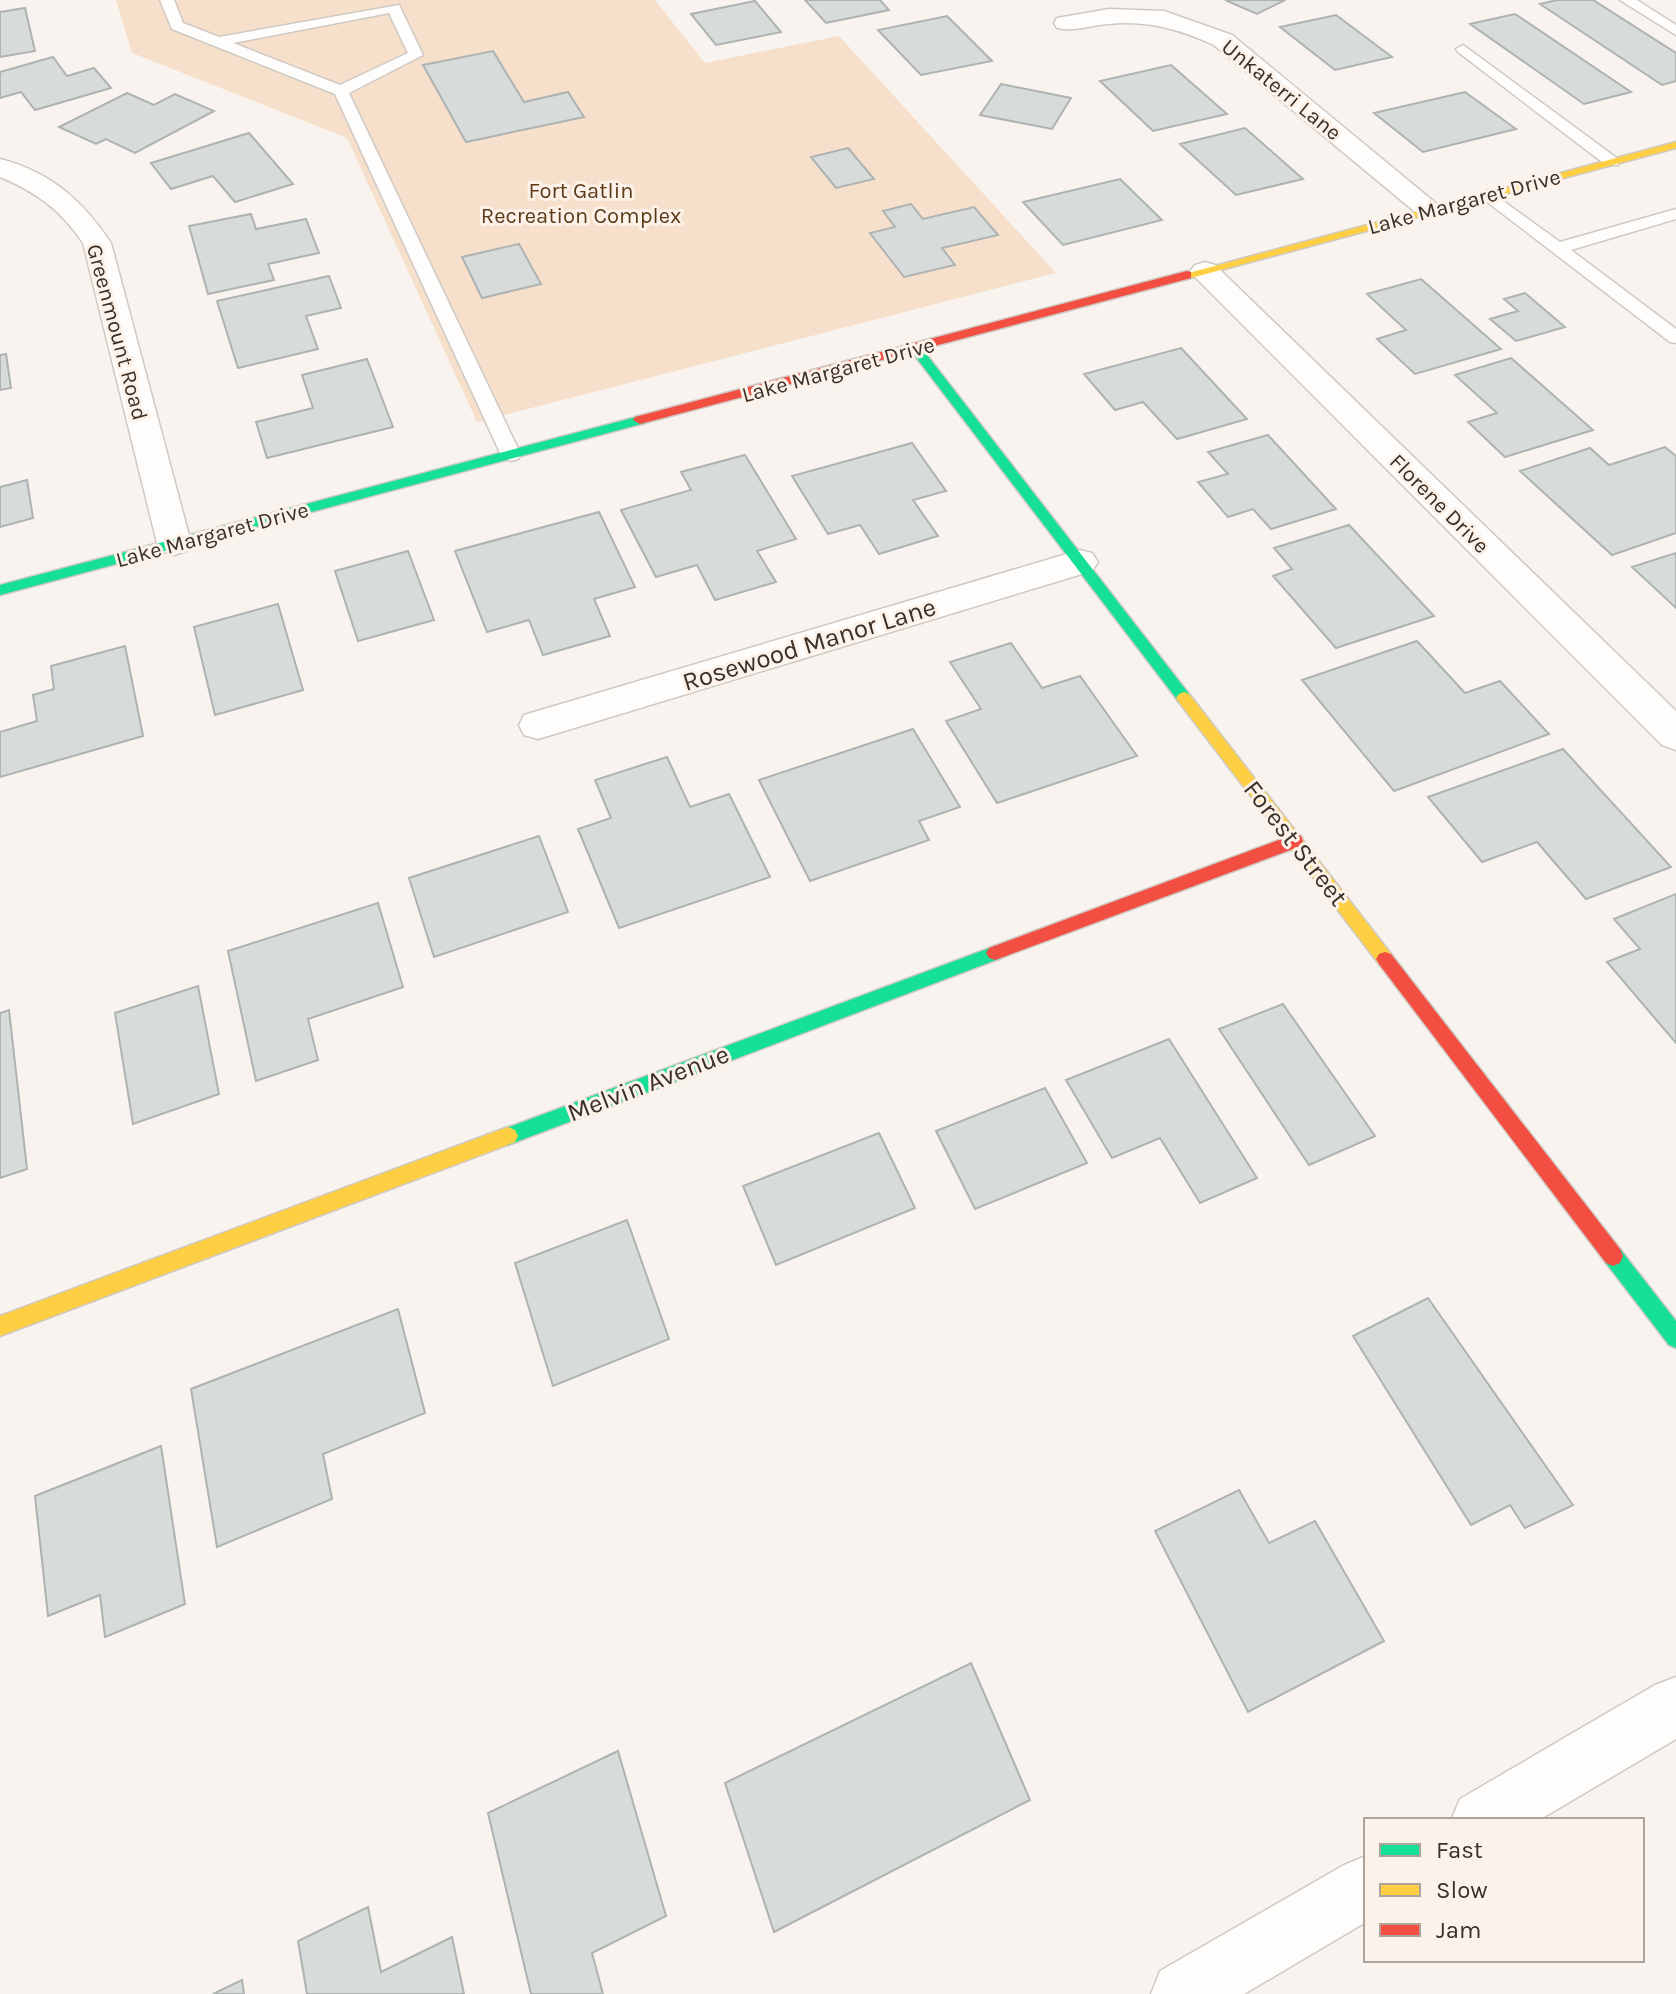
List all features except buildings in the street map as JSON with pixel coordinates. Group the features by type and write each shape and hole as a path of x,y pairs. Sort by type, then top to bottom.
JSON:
{"street":[{"name":"Unkaterri Lane","path":"1066,23 1106,15 1148,15 1186,22 1223,40 1430,210"},
{"name":"Lake Margaret Drive","path":"0,590 1676,145"},
{"name":"Greenmount Road","path":"0,167 42,184 75,208 97,243 174,543"},
{"name":"Florene Drive","path":"1205,271 1676,735"},
{"name":"Forest Street","path":"916,349 1676,1338"},
{"name":"Rosewood Manor Lane","path":"538,725 1080,562"},
{"name":"Melvin Avenue","path":"0,1326 1295,841"},
{"path":"1484,1818 1676,1706"},
{"path":"1183,1994 1364,1888"}],"lane":[{"path":"167,0 177,26 341,91 511,455"},
{"path":"1627,0 1676,31"},
{"path":"217,42 394,8 416,55 341,91"},
{"path":"1463,49 1612,162"},
{"path":"1488,195 1676,338"},
{"path":"1558,248 1676,214"}],"green space":[{"name":"Fort Gatlin Recreation Complex","path":"116,0 655,0 705,63 839,36 1056,273 477,422 347,138 132,53"}],"traffic: fast":[{"path":"916,349 1184,698"},
{"path":"0,590 640,420"},
{"path":"508,1136 995,953"},
{"path":"1613,1256 1676,1338"}],"traffic: slow":[{"path":"1187,275 1676,145"},
{"path":"1184,698 1385,959"},
{"path":"0,1326 508,1136"}],"traffic: jam":[{"path":"640,420 1187,275"},
{"path":"995,953 1295,841"},
{"path":"1385,959 1613,1256"}]}
